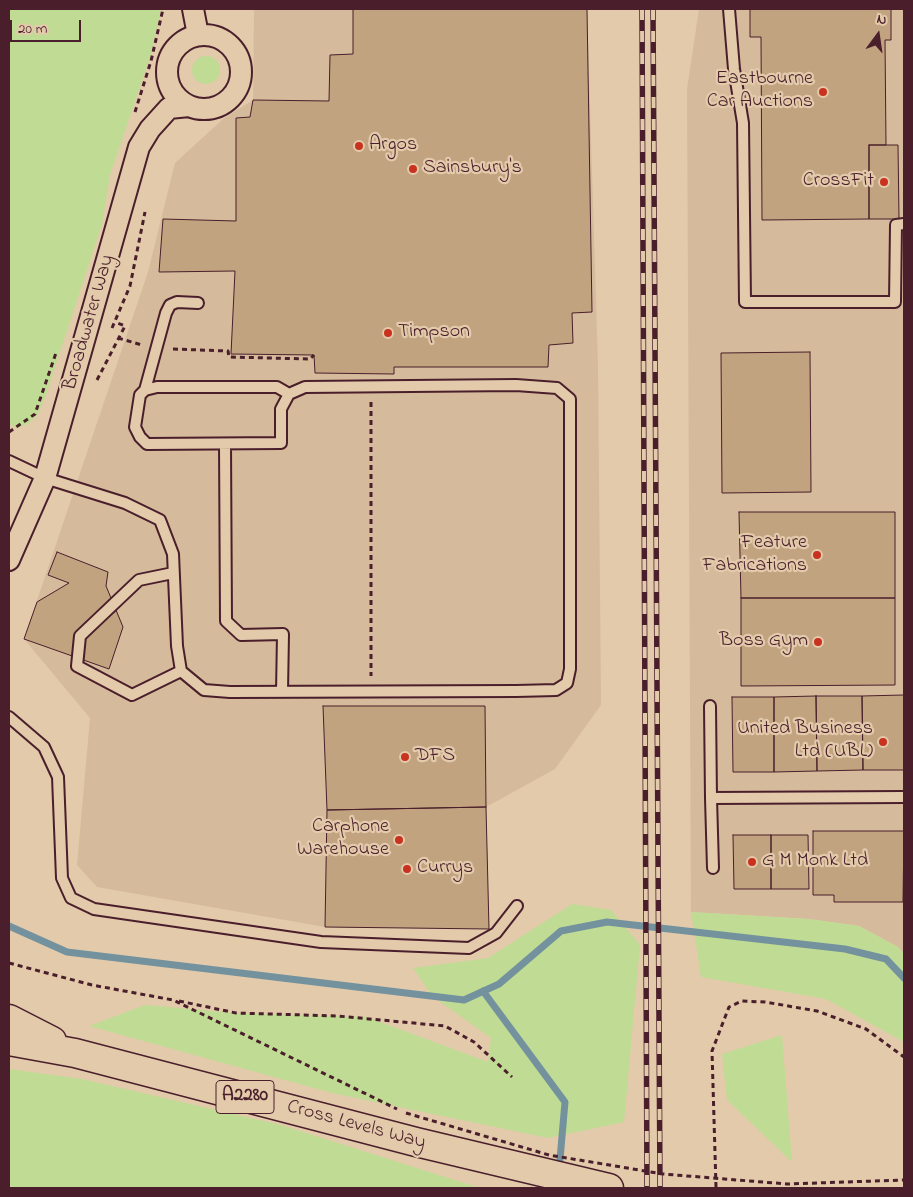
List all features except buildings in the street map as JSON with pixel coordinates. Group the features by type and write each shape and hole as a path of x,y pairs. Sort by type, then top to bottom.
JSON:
{"main road":[{"name":"Cross Levels Way","path":"9,1019 75,1053"},
{"name":"Cross Levels Way","path":"9,1041 75,1053 416,1142 609,1188"}],"street":[{"path":"189,106 171,90 167,79 167,67 170,55 177,45 187,38 198,34 193,9"},
{"name":"Broadwater Way","path":"9,560 45,478 139,147 150,129 169,108 189,106 200,109 222,104 231,97 241,77 241,65 237,54 230,45 215,36 198,34"}],"lane":[{"path":"729,9 734,69 743,123 745,302 895,302 896,225 904,224"},
{"path":"9,461 45,478 125,503 160,520 173,554 177,646 181,671 204,690 282,692 556,690 567,683 570,669 570,399 557,388 516,385 305,387 289,394 281,409 281,443 147,444 140,437 135,427 140,395 145,390 170,305 177,302 198,303"},
{"path":"145,390 157,387 277,388 289,394"},
{"path":"225,444 226,621 241,635 283,634 282,692"},
{"path":"173,573 139,580 80,636 77,666 132,695 181,671"},
{"path":"710,706 713,868"},
{"path":"9,717 44,746 58,778 62,878 71,898 94,909 321,942 469,948 496,933 516,906"},
{"path":"711,798 904,797"}],"path":[{"path":"102,372 125,326 115,322"},
{"path":"118,338 157,348 228,351 229,357 310,359 314,355"},
{"path":"371,386 372,692"},
{"path":"9,962 92,985 236,1013 338,1016 445,1026 474,1042 512,1077"},
{"path":"173,1000 406,1114 549,1155 663,1174 787,1184 904,1180"},
{"path":"716,1187 712,1051 728,1006 742,1001 817,1011 866,1029 904,1057"}],"shaded area":[{"path":"254,9 587,9 598,366 601,705 555,769 486,807 489,929 325,927 97,887 77,865 90,718 24,639 148,272 175,163 223,119 253,100"},
{"path":"699,9 904,9 904,954 898,947 859,926 809,919 691,912 687,89"}],"green space":[{"path":"9,9 161,9 151,54 110,175 102,224 45,398 37,416 28,424 17,428 9,424"},
{"path":"206,56 216,60 220,70 216,80 206,84 196,80 192,70 196,60"},
{"path":"572,904 611,910 640,945 624,1122 548,1138 332,1093 89,1026 145,1005 236,1013 367,1017 488,1062 491,1038 432,996 413,968 488,958"},
{"path":"691,912 809,919 859,926 898,947 904,954 904,1042 826,999 701,977"},
{"path":"782,1035 792,1162 727,1100 722,1054"},
{"path":"9,1069 82,1079 281,1125 480,1188 9,1188"}],"waterway":[{"path":"9,926 67,952 464,1000 499,984 561,931 607,922 845,949 886,959 904,978"},
{"path":"483,991 565,1102 559,1171"}],"railway":[{"path":"642,9 647,1188"},
{"path":"653,9 660,1188"}],"place":[{"name":"Eastbourne Car Auctions","path":"823,92"},
{"name":"Argos","path":"359,146"},
{"name":"Sainsbury's","path":"413,169"},
{"name":"CrossFit","path":"884,182"},
{"name":"Timpson","path":"388,333"},
{"name":"Feature Fabrications","path":"817,555"},
{"name":"Boss Gym","path":"818,642"},
{"name":"United Business Ltd (UBL)","path":"883,742"},
{"name":"DFS","path":"405,757"},
{"name":"Carphone Warehouse","path":"399,840"},
{"name":"G M Monk Ltd","path":"752,862"},
{"name":"Currys","path":"407,869"}]}
